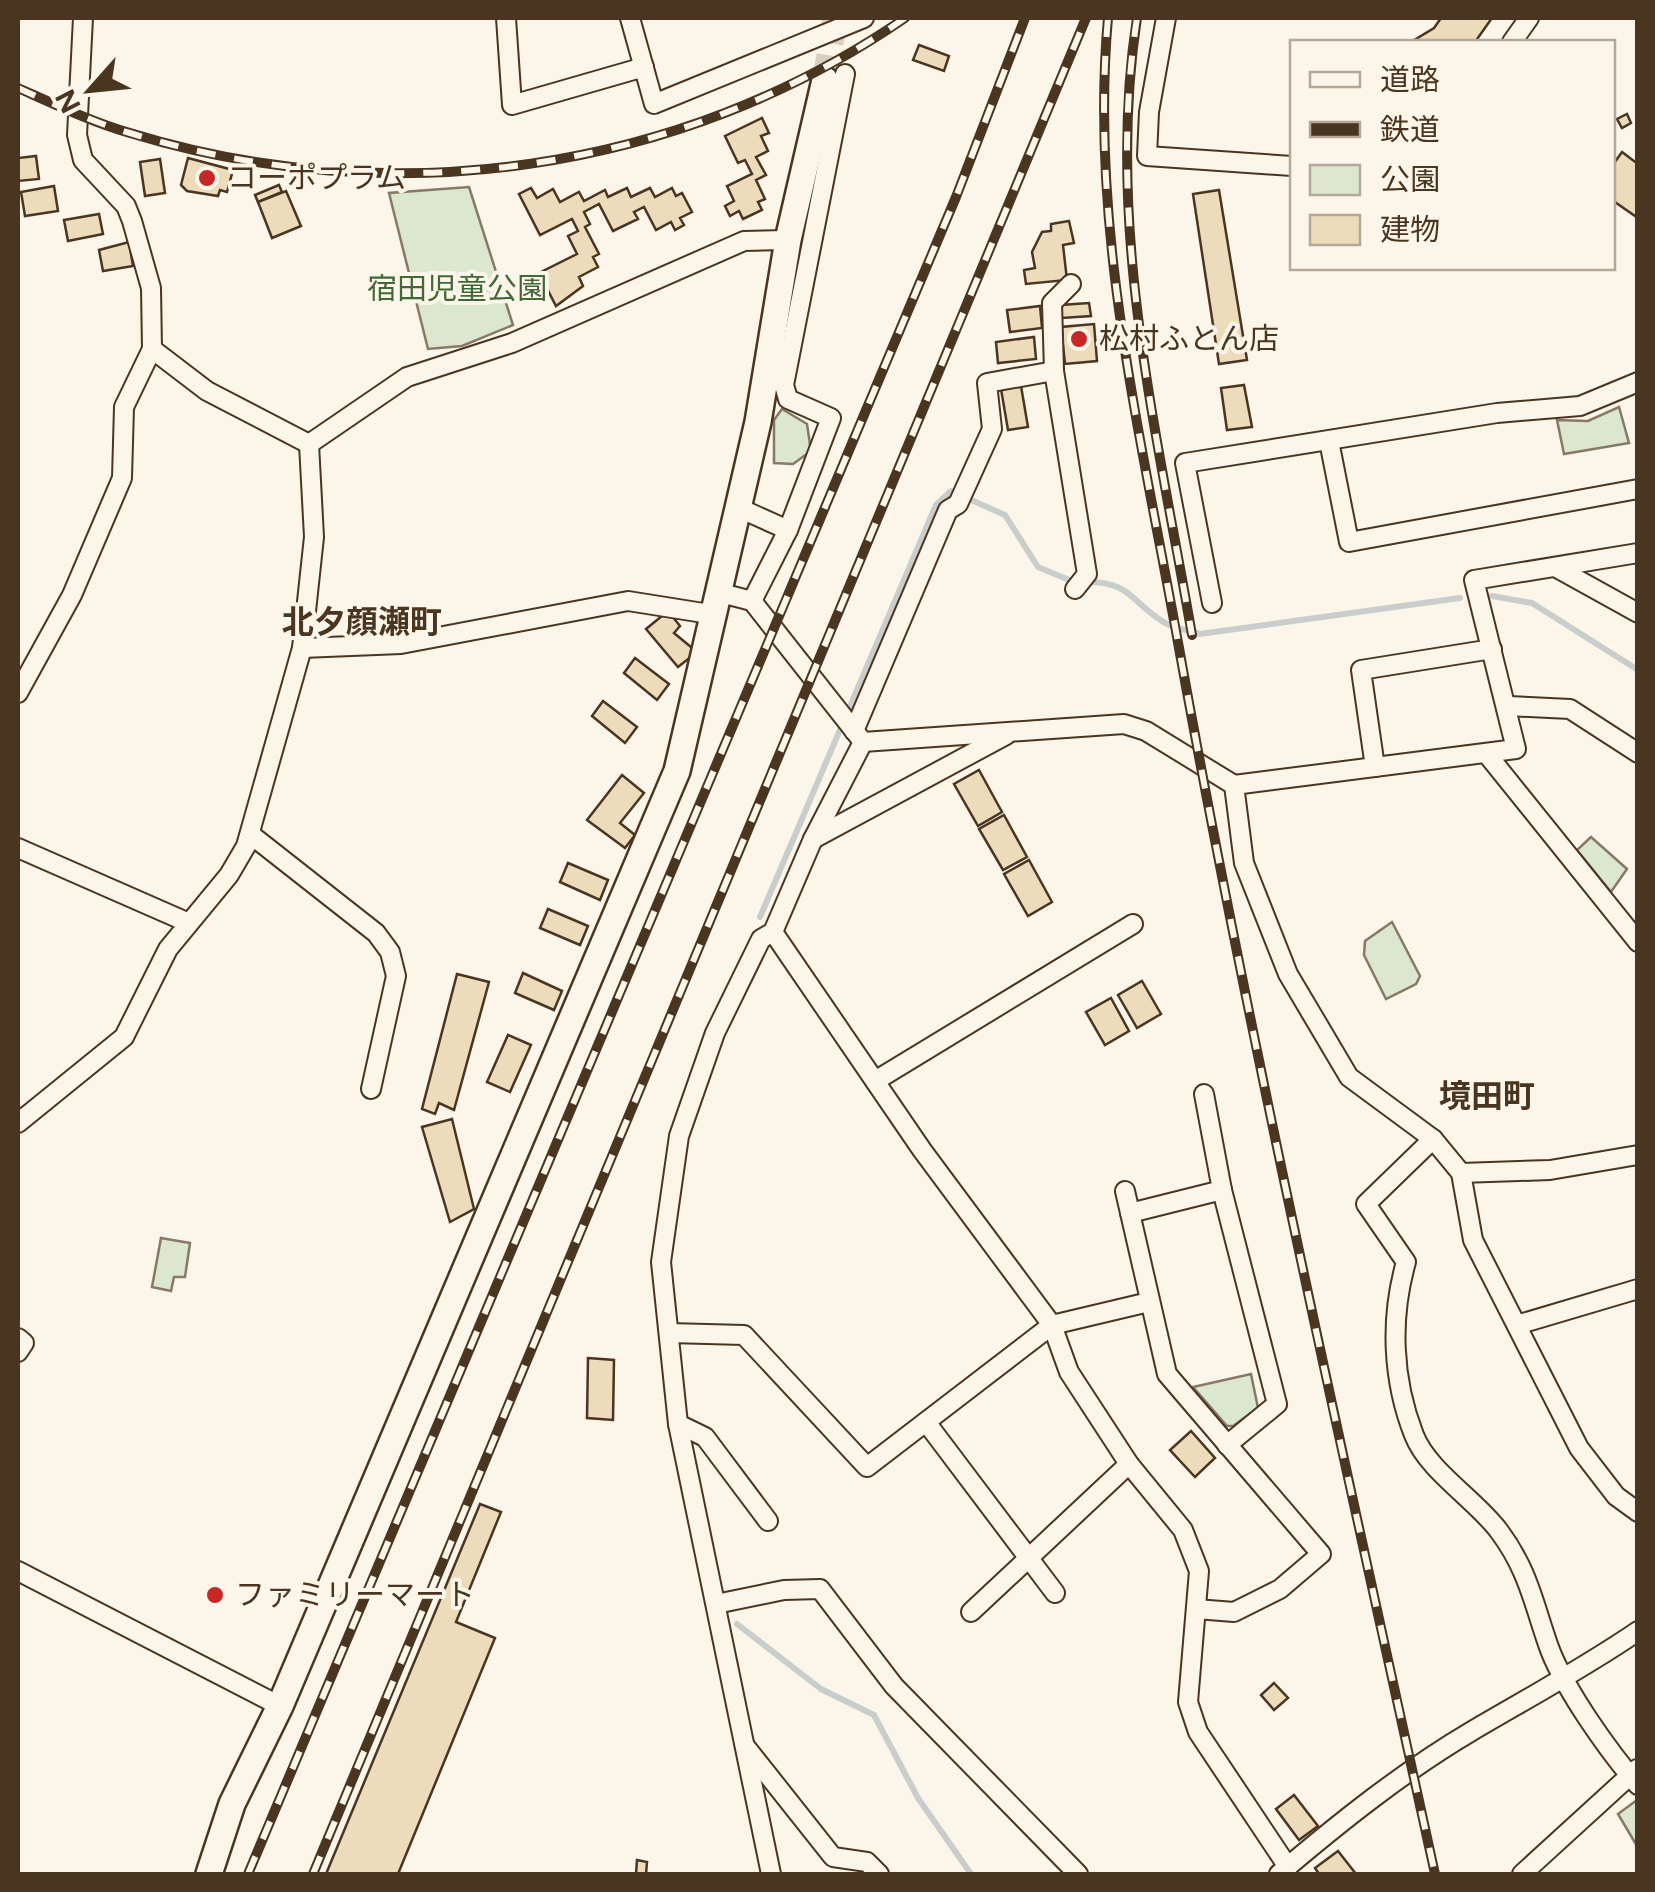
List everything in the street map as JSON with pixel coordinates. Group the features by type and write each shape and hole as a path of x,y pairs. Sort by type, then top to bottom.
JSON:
{"street":[{"path":"18,693 72,596 122,478 124,407 152,348 151,288 132,221 126,206 83,160 77,135 83,18"},
{"path":"506,18 512,106 644,67"},
{"path":"630,18 654,104 864,18"},
{"path":"1166,18 1149,112 1147,156 1290,166"},
{"path":"1513,40 1529,18"},
{"path":"209,1874 232,1804 280,1706 677,770 719,604 788,240 835,77"},
{"path":"752,601 788,530 831,418 788,400 784,384 835,77"},
{"path":"309,444 407,377 512,343 744,241 788,240"},
{"path":"1071,284 1052,303 1054,372 1081,582"},
{"path":"152,348 207,391 309,444"},
{"path":"770,1874 678,1424 661,1262 678,1136 715,1033 761,939 773,932 859,736 948,510 961,496 992,429 987,382 1054,372"},
{"path":"1212,603 1185,464 1497,413 1580,406 1638,382"},
{"path":"1328,441 1349,542 1638,489"},
{"path":"18,1123 124,1038 168,949 229,875 250,834 302,648 314,538 309,444"},
{"path":"739,508 788,530"},
{"path":"859,736 1124,724 1146,731 1234,786 1516,748 1474,580 1638,552"},
{"path":"1555,567 1638,613"},
{"path":"302,648 401,644 628,601 752,601"},
{"path":"752,601 859,736"},
{"path":"1376,767 1361,670 1492,648"},
{"path":"1508,706 1570,709 1638,753"},
{"path":"813,839 1013,731"},
{"path":"1486,752 1638,942"},
{"path":"1234,786 1244,863 1288,974 1349,1076 1434,1139 1460,1173 1472,1240 1520,1324 1580,1448 1616,1496 1638,1512"},
{"path":"250,834 376,933 390,952 396,976 370,1089"},
{"path":"18,848 189,923"},
{"path":"875,1081 1133,924"},
{"path":"773,932 875,1081 1052,1325 1068,1372 1129,1464 1188,1542 1199,1571 1188,1702 1198,1732 1293,1869 1394,1784 1470,1732 1566,1680 1638,1631"},
{"path":"1204,1094 1222,1190 1277,1404 1227,1445"},
{"path":"1434,1139 1366,1204 1406,1262 1395,1303 1392,1335 1414,1434 1430,1462 1464,1490 1501,1533 1535,1593 1551,1651 1566,1680 1635,1777 1522,1874"},
{"path":"1460,1173 1550,1170 1638,1155"},
{"path":"1130,1214 1222,1190"},
{"path":"1126,1191 1166,1374 1321,1554 1280,1589 1234,1612 1196,1609"},
{"path":"1520,1324 1638,1289"},
{"path":"669,1333 744,1335 866,1468 1052,1325 1149,1302"},
{"path":"18,1338 24,1343 18,1352"},
{"path":"926,1422 1056,1593"},
{"path":"678,1424 705,1437 768,1522"},
{"path":"971,1612 1129,1464"},
{"path":"18,1571 280,1706"},
{"path":"716,1604 784,1590 820,1589 894,1686 1078,1874"},
{"path":"745,1746 834,1857 868,1862 878,1874"}],"green space":[{"name":"宿田児童公園","path":"469,187 513,325 462,346 428,349 389,193"},
{"path":"1619,407 1629,443 1564,454 1557,420 1588,421"},
{"path":"782,409 807,424 811,451 793,464 774,463 774,420"},
{"path":"1591,837 1627,869 1611,892 1577,850"},
{"path":"1392,922 1420,976 1416,984 1386,999 1364,955 1365,941"},
{"path":"161,1238 190,1243 185,1277 174,1277 171,1291 152,1287"},
{"path":"1251,1374 1258,1408 1233,1426 1227,1426 1193,1387"},
{"path":"1638,1800 1637,1846 1618,1814"}],"building":[{"path":"1441,18 1492,18 1476,40 1414,40 1434,28"},
{"path":"919,45 949,56 944,71 913,60"},
{"path":"1627,114 1631,123 1622,128 1617,119"},
{"path":"762,118 769,133 761,136 768,151 756,157 766,175 756,180 765,199 758,202 762,210 743,219 739,211 730,216 725,206 734,201 727,186 752,174 745,160 738,163 725,136"},
{"path":"1622,152 1638,164 1638,218 1615,202 1615,162"},
{"path":"36,156 39,179 18,181 18,158"},
{"name":"コーポプラム","path":"188,158 233,170 227,192 220,190 218,196 187,191 181,185"},
{"path":"160,159 165,193 145,196 140,162"},
{"path":"279,185 282,192 258,202 255,195"},
{"path":"54,186 58,211 25,216 21,192"},
{"path":"531,188 537,198 553,189 560,202 579,192 584,201 605,190 608,197 627,188 631,197 650,188 655,197 672,188 676,196 682,193 692,212 680,218 684,225 675,230 671,222 656,230 644,207 634,212 638,219 613,231 599,204 584,212 590,224 585,227 599,254 593,257 598,267 579,277 583,286 556,306 539,273 577,254 568,236 578,231 572,219 540,235 519,194"},
{"path":"1219,190 1247,360 1219,364 1193,194"},
{"path":"286,191 301,226 272,238 258,202"},
{"path":"99,214 103,234 68,241 64,220"},
{"path":"1069,221 1074,243 1063,245 1067,280 1026,284 1024,270 1035,268 1032,252 1042,232 1051,231 1051,224"},
{"path":"129,242 133,266 103,271 99,250"},
{"path":"1089,303 1091,316 1062,318 1061,305"},
{"path":"1040,306 1042,328 1010,332 1007,310"},
{"path":"1094,324 1097,361 1065,364 1061,327"},
{"path":"1034,337 1036,359 998,363 996,342"},
{"path":"1244,385 1252,427 1227,430 1221,388"},
{"path":"1021,386 1028,427 1008,430 1001,389"},
{"path":"668,611 680,626 674,633 697,652 678,667 646,629"},
{"path":"635,658 669,684 657,700 624,673"},
{"path":"603,701 637,727 625,743 592,716"},
{"path":"979,770 1002,812 978,826 954,784"},
{"path":"622,775 644,793 620,823 635,835 625,848 587,820"},
{"path":"1004,815 1027,857 1003,870 979,829"},
{"path":"1029,860 1052,902 1028,916 1004,874"},
{"path":"568,863 608,880 600,900 560,882"},
{"path":"548,909 588,926 580,945 540,928"},
{"path":"523,973 562,991 554,1010 515,993"},
{"path":"457,974 489,982 454,1110 439,1103 435,1114 422,1109"},
{"path":"1142,981 1161,1014 1137,1028 1118,995"},
{"path":"1111,998 1129,1031 1105,1045 1086,1012"},
{"path":"508,1035 531,1045 510,1092 487,1082"},
{"path":"452,1119 474,1209 450,1222 422,1127"},
{"path":"588,1358 614,1360 613,1420 587,1418"},
{"path":"1191,1431 1215,1458 1195,1477 1170,1450"},
{"path":"480,1504 501,1512 456,1622 495,1638 398,1874 326,1874"},
{"path":"1274,1683 1288,1698 1274,1710 1261,1695"},
{"path":"1294,1795 1318,1826 1299,1840 1276,1809"},
{"path":"1338,1851 1356,1874 1319,1874 1315,1868"},
{"path":"637,1860 647,1862 646,1874 636,1874"}],"waterway":[{"path":"760,917 936,505 951,491 1005,515 1038,567 1074,582"},
{"path":"1087,582 1122,589 1166,624 1200,634 1460,598"},
{"path":"1492,596 1532,603 1638,670"},
{"path":"737,1624 821,1689 874,1715 918,1798 971,1874"}],"tunnel":[{"path":"825,80 835,18"}],"railway":[{"path":"18,88 116,129 229,157 330,171 431,173 531,164 630,144 726,113 818,71 905,18"},
{"path":"248,1874 956,197 1025,18"},
{"path":"313,1874 1086,18"},
{"path":"1108,18 1106,176 1112,255 1135,413 1269,1109 1435,1874"},
{"path":"1137,18 1129,95 1127,173 1131,250 1151,405 1192,635"}],"place":[{"name":"コーポプラム","path":"207,178"},
{"name":"松村ふとん店","path":"1079,339"},
{"name":"ファミリーマート","path":"215,1595"}],"district":[{"name":"北夕顔瀬町","path":"362,622"},
{"name":"境田町","path":"1487,1096"}]}
